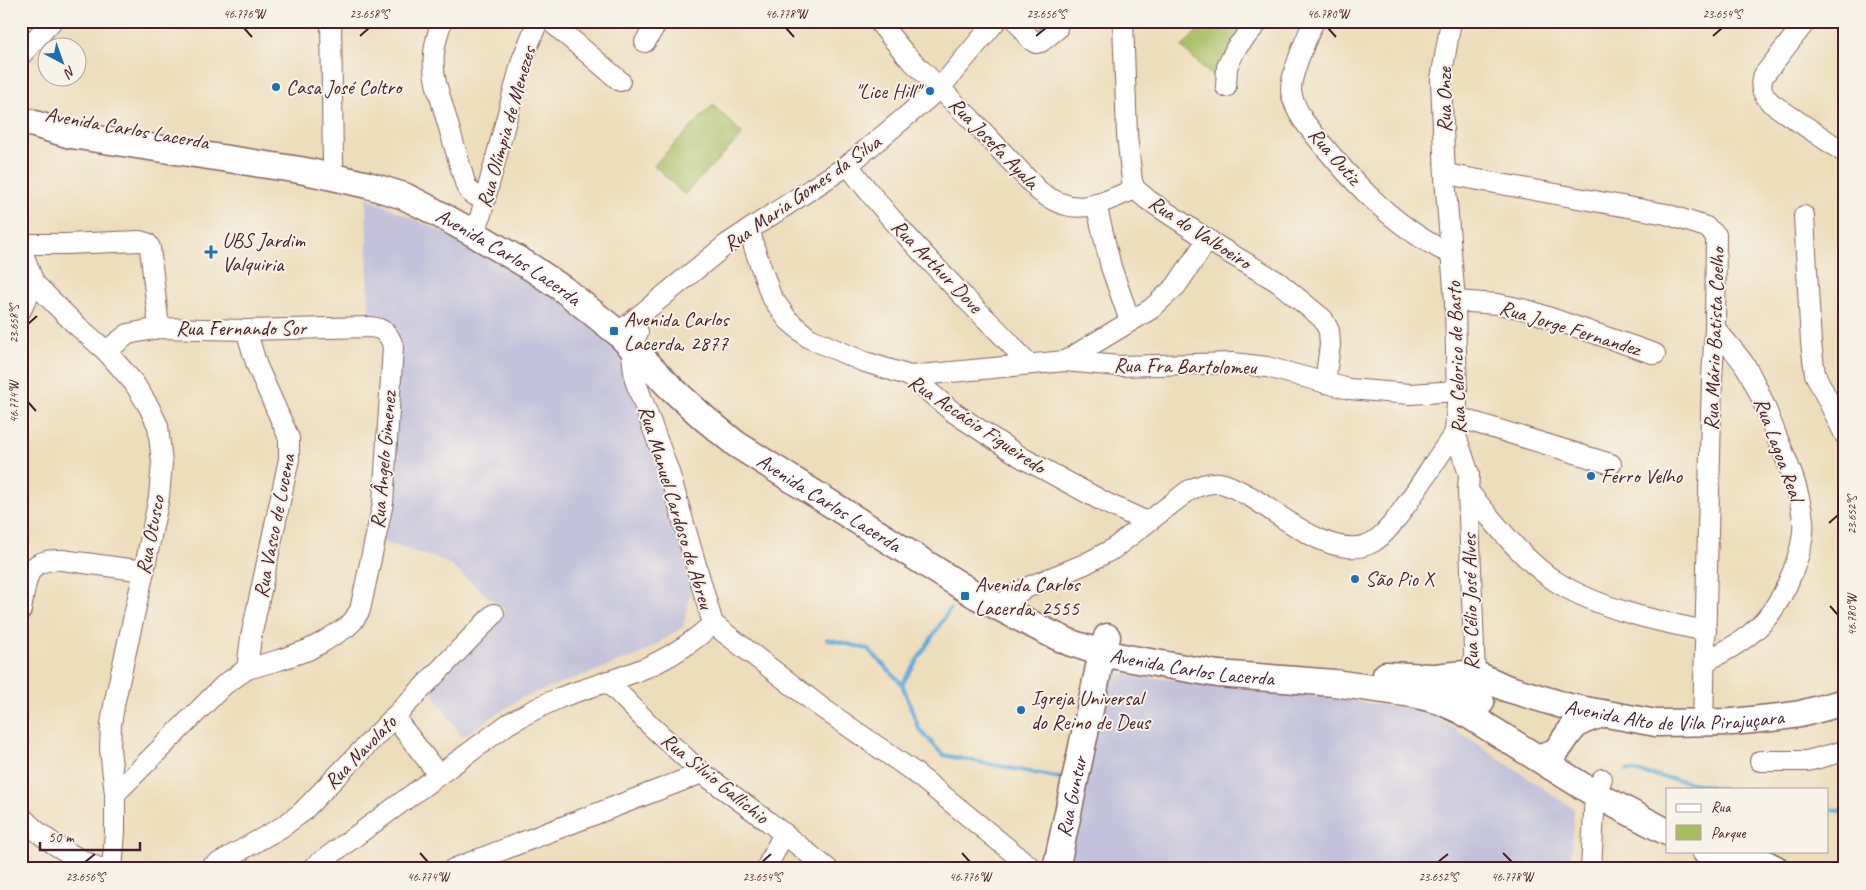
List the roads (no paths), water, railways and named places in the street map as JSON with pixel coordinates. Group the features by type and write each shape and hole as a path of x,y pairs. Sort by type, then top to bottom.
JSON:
{"main road":[{"name":"Avenida Carlos Lacerda","path":"21,110 332,163 381,176 455,204 479,217 576,280 629,334 726,420 858,507 988,587 1005,603 1079,628 1104,645 1165,666 1218,674 1312,680 1390,690 1440,701 1465,696"},
{"name":"Avenida Carlos Lacerda","path":"21,120 71,135 300,170 368,185 479,217"},
{"name":"Avenida Carlos Lacerda","path":"1104,645 1141,648 1213,661 1430,678 1497,714 1553,749 1599,786 1666,831"},
{"name":"Rua Guntur","path":"1056,869 1104,645"},
{"name":"Avenida Alto de Vila Pirajuçara","path":"1465,696 1490,686 1506,688 1565,706 1603,714 1656,723 1681,724 1732,722 1780,717 1800,714 1845,702"},
{"path":"1553,749 1565,706"},
{"path":"1553,749 1586,719 1603,714"},
{"name":"Avenida Carlos Lacerda","path":"1599,786 1666,814"},
{"path":"1707,852 1735,861 1776,869"}],"street":[{"path":"21,55 52,21"},
{"path":"331,21 332,163"},
{"path":"442,21 432,66 464,182 472,194 479,217"},
{"name":"Rua Olímpia de Menezes","path":"479,217 522,60 538,21"},
{"path":"550,21 620,81"},
{"path":"646,42 658,21"},
{"name":"Rua Josefa Ayala","path":"878,21 906,54 1050,199 1060,204 1072,206 1096,204 1135,189"},
{"name":"Rua Maria Gomes da Silva","path":"629,334 728,244 848,165 940,88 996,21"},
{"path":"1017,21 1031,40 1036,43 1040,42 1057,28"},
{"name":"Rua do Valboeiro","path":"1123,21 1128,135 1132,181 1135,189 1148,200 1278,282 1323,319 1329,331 1330,346 1325,383"},
{"path":"1226,87 1227,67 1236,48 1259,21"},
{"name":"Rua Outiz","path":"1314,21 1291,91 1296,108 1303,120 1369,195 1403,225 1438,248 1451,254"},
{"name":"Rua Onze","path":"1446,176 1441,79 1451,21"},
{"path":"1806,21 1764,75 1761,80 1761,87 1771,103 1845,153"},
{"name":"Rua Arthur Dove","path":"848,165 871,196 966,299 1010,342 1027,364"},
{"name":"Rua Celorico de Basto","path":"1446,176 1455,301 1456,425 1469,474 1468,491"},
{"name":"Rua Mário Batista Coelho","path":"1446,176 1630,206 1666,214 1706,227 1717,237 1703,722"},
{"path":"1096,204 1112,267 1130,321"},
{"path":"1804,216 1811,344 1815,374 1845,435"},
{"name":"Rua Accácio Figueiredo","path":"750,230 771,296 796,328 809,338 862,361 910,376 953,412 1020,458 1106,504 1148,522"},
{"path":"1065,361 1151,309 1176,286 1208,239"},
{"path":"21,244 140,241 147,243 150,248 159,328"},
{"name":"Rua Otusco","path":"21,248 34,282 73,322 106,351 134,383 158,426 162,463 159,497 112,716 110,749 115,794 115,832 112,869"},
{"path":"21,310 34,282"},
{"name":"Rua Jorge Fernandez","path":"1455,301 1498,304 1527,310 1655,354"},
{"name":"Rua Fernando Sor","path":"106,351 128,334 159,328 246,330 370,327 382,329"},
{"name":"Rua Lagoa Real","path":"1706,661 1740,643 1759,628 1774,610 1784,593 1798,559 1803,522 1800,498 1755,384 1744,365 1715,328"},
{"name":"Rua Ângelo Gimenez","path":"115,794 224,685 247,669 308,650 323,642 347,628 360,610 383,503 393,347 389,336 382,329"},
{"name":"Rua Vasco de Lucena","path":"246,330 257,366 286,429 290,444 289,459 251,637 247,669"},
{"name":"Rua Manuel Cardoso de Abreu","path":"629,334 635,380 670,472 713,624 764,665 920,777 1033,869"},
{"name":"Rua Fra Bartolomeu","path":"910,376 1065,361 1120,366 1232,363 1267,368 1350,389 1410,394 1457,391"},
{"path":"1005,603 1032,585 1085,564 1113,549 1188,491 1198,486 1219,483 1238,490 1313,536 1332,545 1348,547 1374,542 1392,525 1456,425 1611,464"},
{"path":"1468,491 1521,551 1556,581 1601,604 1644,617 1706,631"},
{"name":"Rua Célio José Alves","path":"1465,696 1468,491"},
{"path":"21,610 30,571 38,562 62,560 144,571"},
{"name":"Rua Navolato","path":"208,869 292,820 312,802 494,614"},
{"path":"311,869 508,724 532,710 631,674 658,662 696,639 713,624"},
{"name":"Rua Silvio Gallichio","path":"608,681 650,725 702,773 784,833 828,869"},
{"path":"394,717 438,774"},
{"path":"1760,761 1807,761 1845,751"},
{"path":"453,869 702,773"},
{"path":"1591,869 1599,786"},
{"path":"21,816 46,838 101,869"},
{"path":"766,869 784,833"}],"waterway":[{"path":"950,609 902,684 919,729 943,755 1061,778"},
{"path":"827,639 868,649 902,684"},
{"path":"1627,770 1719,788"},
{"path":"1828,809 1845,812"}],"place":[{"name":"Casa José Coltro","path":"276,87"},
{"name":"\"Lice Hill\"","path":"930,91"},
{"name":"UBS Jardim Valquiria","path":"211,252"},
{"name":"Avenida Carlos Lacerda, 2877","path":"614,331"},
{"name":"Ferro Velho","path":"1591,476"},
{"name":"São Pio X","path":"1355,579"},
{"name":"Avenida Carlos Lacerda, 2555","path":"965,596"},
{"name":"Igreja Universal do Reino de Deus","path":"1021,710"}]}
